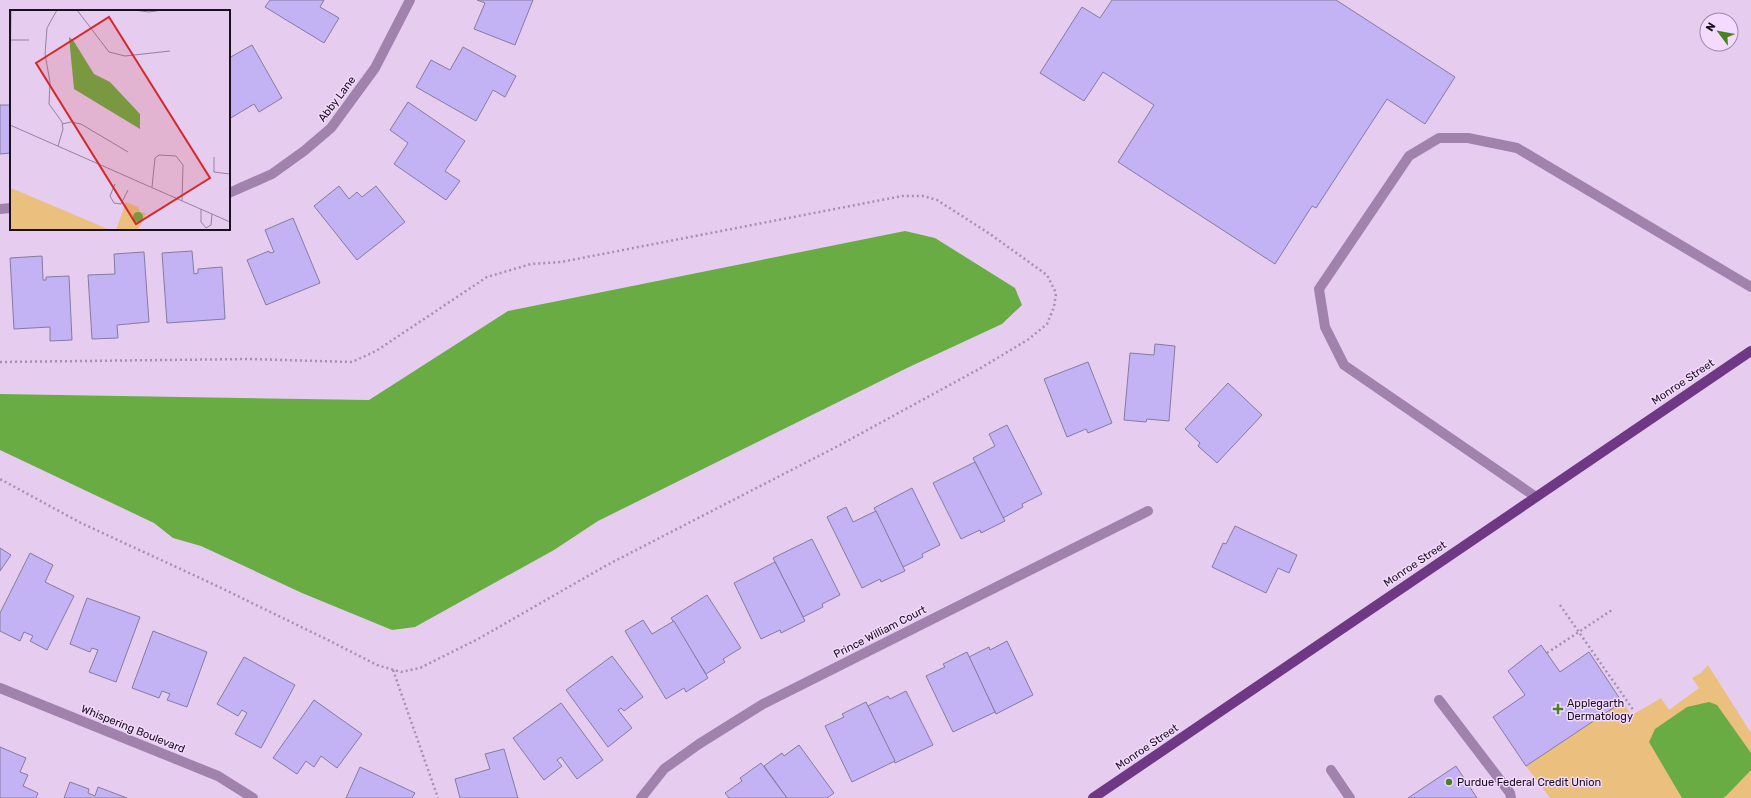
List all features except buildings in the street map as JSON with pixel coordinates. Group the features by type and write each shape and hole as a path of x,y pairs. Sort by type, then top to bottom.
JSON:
{"main road":[{"name":"Monroe Street","path":"1093,798 1751,351"}],"street":[{"name":"Abby Lane","path":"230,193 272,174 304,151 331,128 375,68 410,0"},
{"path":"1536,497 1344,364 1325,327 1319,289 1409,156 1439,138 1468,138 1517,148 1751,287"},
{"path":"0,209 10,208"},
{"name":"Prince William Court","path":"641,798 664,769 699,744 763,704 1148,511"},
{"name":"Whispering Boulevard","path":"0,688 218,776 253,798"},
{"path":"1439,700 1510,793 1511,798"},
{"path":"1331,770 1350,798"}],"path":[{"path":"0,362 249,359 352,362 376,352 487,277 530,264 561,262 902,196 923,196 937,200 990,234 1047,275 1051,280 1056,293 1054,307 1047,324 1029,340 992,362 844,442 607,565 478,639 420,668 401,672 377,665 212,584 81,523 0,479"},
{"path":"1560,605 1634,711"},
{"path":"1546,653 1612,610"},
{"path":"393,670 438,798"}],"shaded area":[{"path":"905,231 935,238 1015,288 1022,305 1002,324 907,368 598,521 554,550 415,627 392,630 302,593 201,546 173,538 154,523 0,450 0,394 369,400 508,311"},
{"path":"1708,665 1751,733 1751,798 1550,798 1526,766 1622,702 1632,715 1661,698 1669,710 1699,688 1692,678 1701,673"},
{"path":"1709,702 1717,705 1751,753 1751,770 1723,798 1682,798 1649,742 1655,729 1687,707"}],"place":[{"name":"Applegarth Dermatology","path":"1558,709"},
{"name":"Purdue Federal Credit Union","path":"1449,782"}]}
